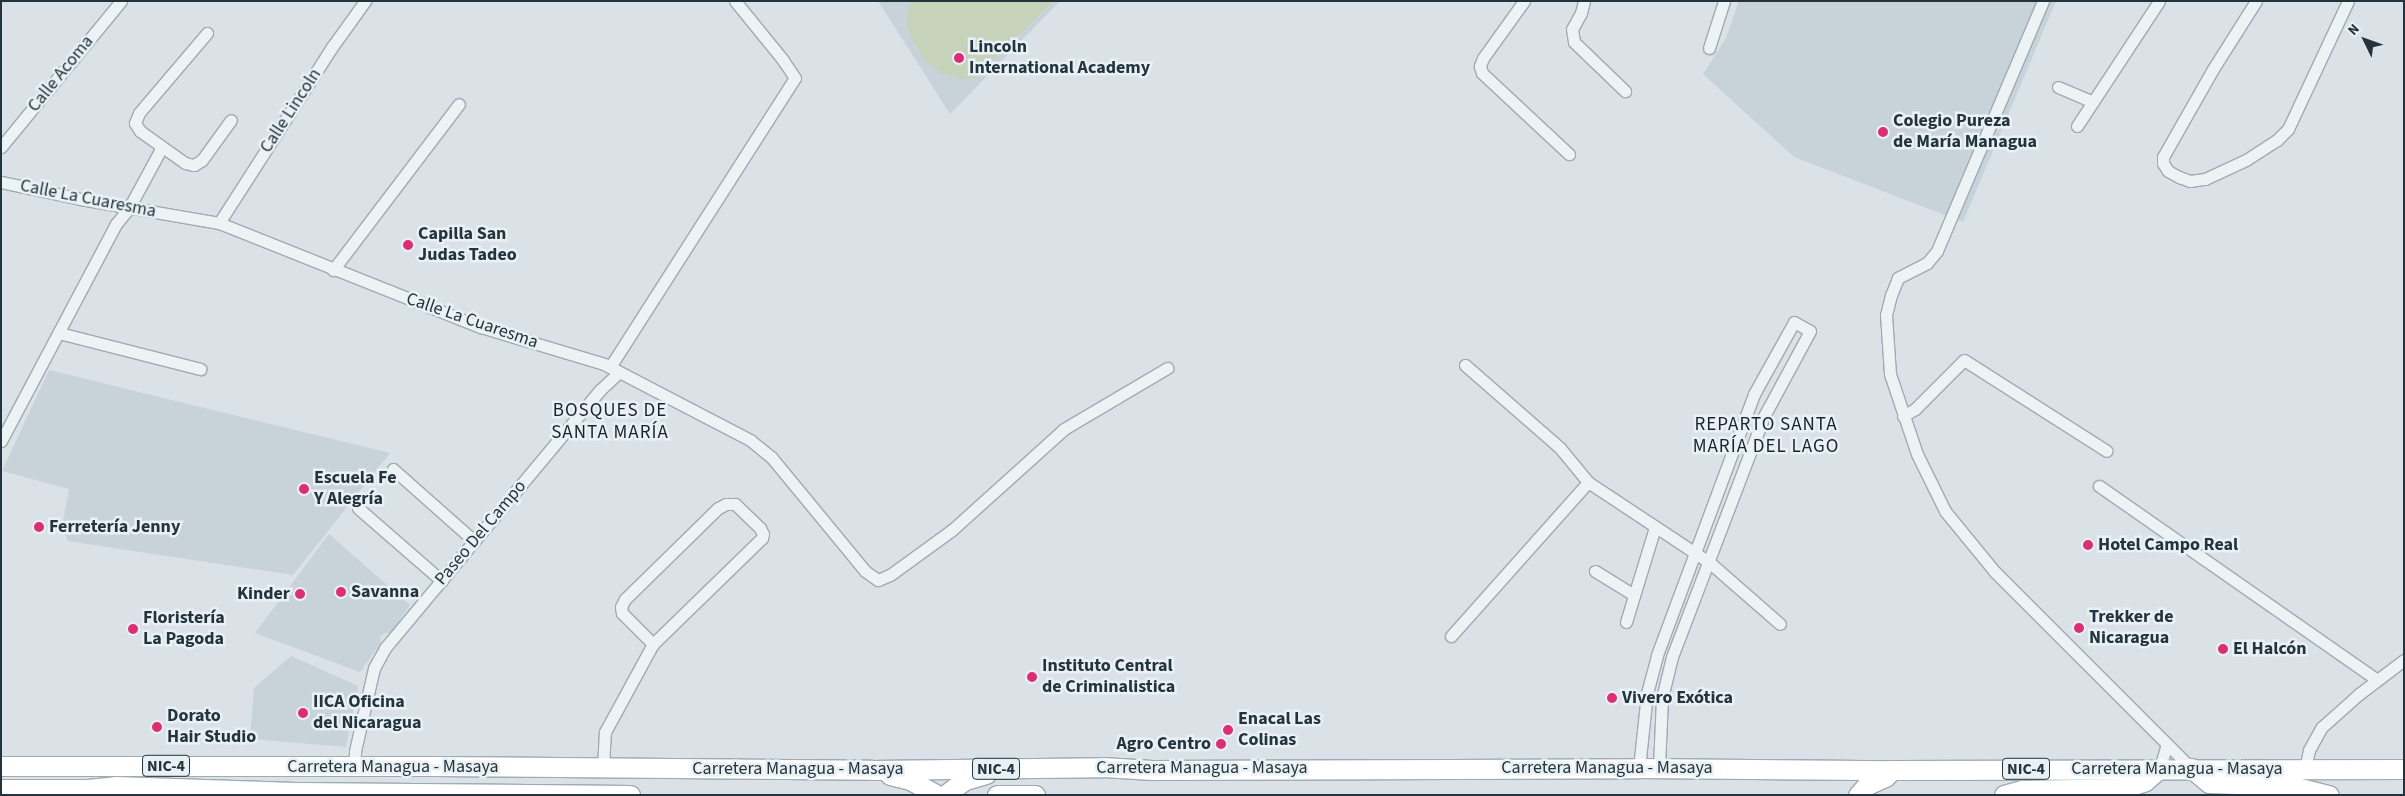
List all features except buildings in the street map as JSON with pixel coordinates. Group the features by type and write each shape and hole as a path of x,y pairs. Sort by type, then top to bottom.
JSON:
{"highway":[{"name":"Carretera Managua - Masaya","path":"4,766 872,770 1103,767 1152,770 1639,768 1840,768 1892,770 2404,769"},
{"path":"4,766 77,778 87,792 100,778 119,771 150,770 159,766"},
{"path":"295,792 306,785 310,778 306,771 298,766"},
{"path":"332,767 324,775 323,780 336,791"},
{"path":"945,795 965,780 988,774 1092,774 1103,767"},
{"path":"1840,768 1852,781 1858,795 1867,785 1885,776 1892,770"},
{"path":"2004,795 2022,790 2125,788 2145,781 2160,768"},
{"path":"2191,768 2209,782 2292,786 2329,795"},
{"path":"872,770 910,780 937,795"},
{"name":"Carretera Managua - Masaya","path":"1,789 87,792 115,786 295,792 630,795"},
{"path":"23,789 44,795"},
{"name":"NIC-4","path":"997,795 1035,795"}],"street":[{"name":"Calle Acoma","path":"1,147 121,1"},
{"name":"Calle Lincoln","path":"219,223 332,47 366,1"},
{"name":"Paseo Del Campo","path":"354,767 355,751 374,668 386,648 615,370 794,78 783,60 735,1"},
{"path":"1524,1 1483,58 1480,66 1482,73 1569,154"},
{"path":"1584,1 1581,13 1572,29 1574,42 1625,91"},
{"path":"1708,48 1724,1"},
{"path":"2043,1 1937,251 1927,263 1898,278 1891,295 1886,314 1887,354 1890,374 1917,454 1945,511 1989,565 2191,768"},
{"path":"2077,126 2159,1"},
{"path":"2256,1 2213,69 2163,156 2163,163 2168,171 2190,181 2205,179 2246,160 2277,140 2288,129 2348,1"},
{"path":"206,33 138,114 136,122 140,132 185,164 194,165 202,160 231,120"},
{"path":"2058,87 2093,102"},
{"path":"333,270 459,104"},
{"path":"1,442 116,224 129,208 162,147"},
{"name":"Calle La Cuaresma","path":"1,182 129,208 219,223 333,270 481,327 615,370 750,440 772,458 864,571 878,580 890,575 952,530 1064,429 1167,368"},
{"path":"1639,768 1650,684 1657,655 1694,551 1754,394 1794,322 1810,331 1764,416 1672,657 1662,698 1660,768"},
{"path":"58,333 200,369"},
{"path":"1903,416 1914,409 1964,360 2107,451"},
{"path":"1465,365 1560,448 1588,482 1709,562 1780,624"},
{"path":"393,469 474,541"},
{"path":"1451,636 1588,482"},
{"path":"2099,486 2377,680"},
{"path":"603,768 605,732 653,644 762,538 763,534 760,528 735,504 726,504 718,508 625,599 621,607 622,613 653,644"},
{"path":"358,508 442,580"},
{"path":"1626,622 1655,527"},
{"path":"1595,571 1634,595"},
{"path":"2305,769 2309,750 2322,727 2377,680 2404,660"},
{"path":"2160,768 2167,744"}],"shaded area":[{"name":"Lincoln International Academy","path":"878,1 1060,1 950,114"},
{"name":"Colegio Pureza de María Managua","path":"1739,1 2056,1 1963,222 1794,157 1703,74 1726,38"},
{"path":"49,370 390,453 293,575 68,541 62,528 69,489 2,471"},
{"name":"Savanna","path":"329,534 410,605 400,619 401,623 391,633 385,633 380,637 381,643 360,672 255,633"},
{"name":"IICA Oficina del Nicaragua","path":"291,656 358,686 346,747 250,739 254,688"}],"green space":[{"name":"Lincoln International Academy","path":"915,1 1053,1 975,78 964,79 941,73 924,58 912,39 906,22 909,8"}],"place":[{"name":"Lincoln International Academy","path":"959,58"},
{"name":"Colegio Pureza de María Managua","path":"1883,132"},
{"name":"Capilla San Judas Tadeo","path":"408,245"},
{"name":"Escuela Fe Y Alegría","path":"304,489"},
{"name":"Ferretería Jenny","path":"39,527"},
{"name":"Hotel Campo Real","path":"2088,545"},
{"name":"Savanna","path":"341,592"},
{"name":"Kinder","path":"300,594"},
{"name":"Trekker de Nicaragua","path":"2079,628"},
{"name":"Floristería La Pagoda","path":"133,629"},
{"name":"El Halcón","path":"2223,649"},
{"name":"Instituto Central de Criminalistica","path":"1032,677"},
{"name":"Vivero Exótica","path":"1612,698"},
{"name":"IICA Oficina del Nicaragua","path":"303,713"},
{"name":"Dorato Hair Studio","path":"157,727"},
{"name":"Enacal Las Colinas","path":"1228,730"},
{"name":"Agro Centro","path":"1221,744"}],"district":[{"name":"BOSQUES DE SANTA MARÍA","path":"610,422"},
{"name":"REPARTO SANTA MARÍA DEL LAGO","path":"1766,436"}]}
